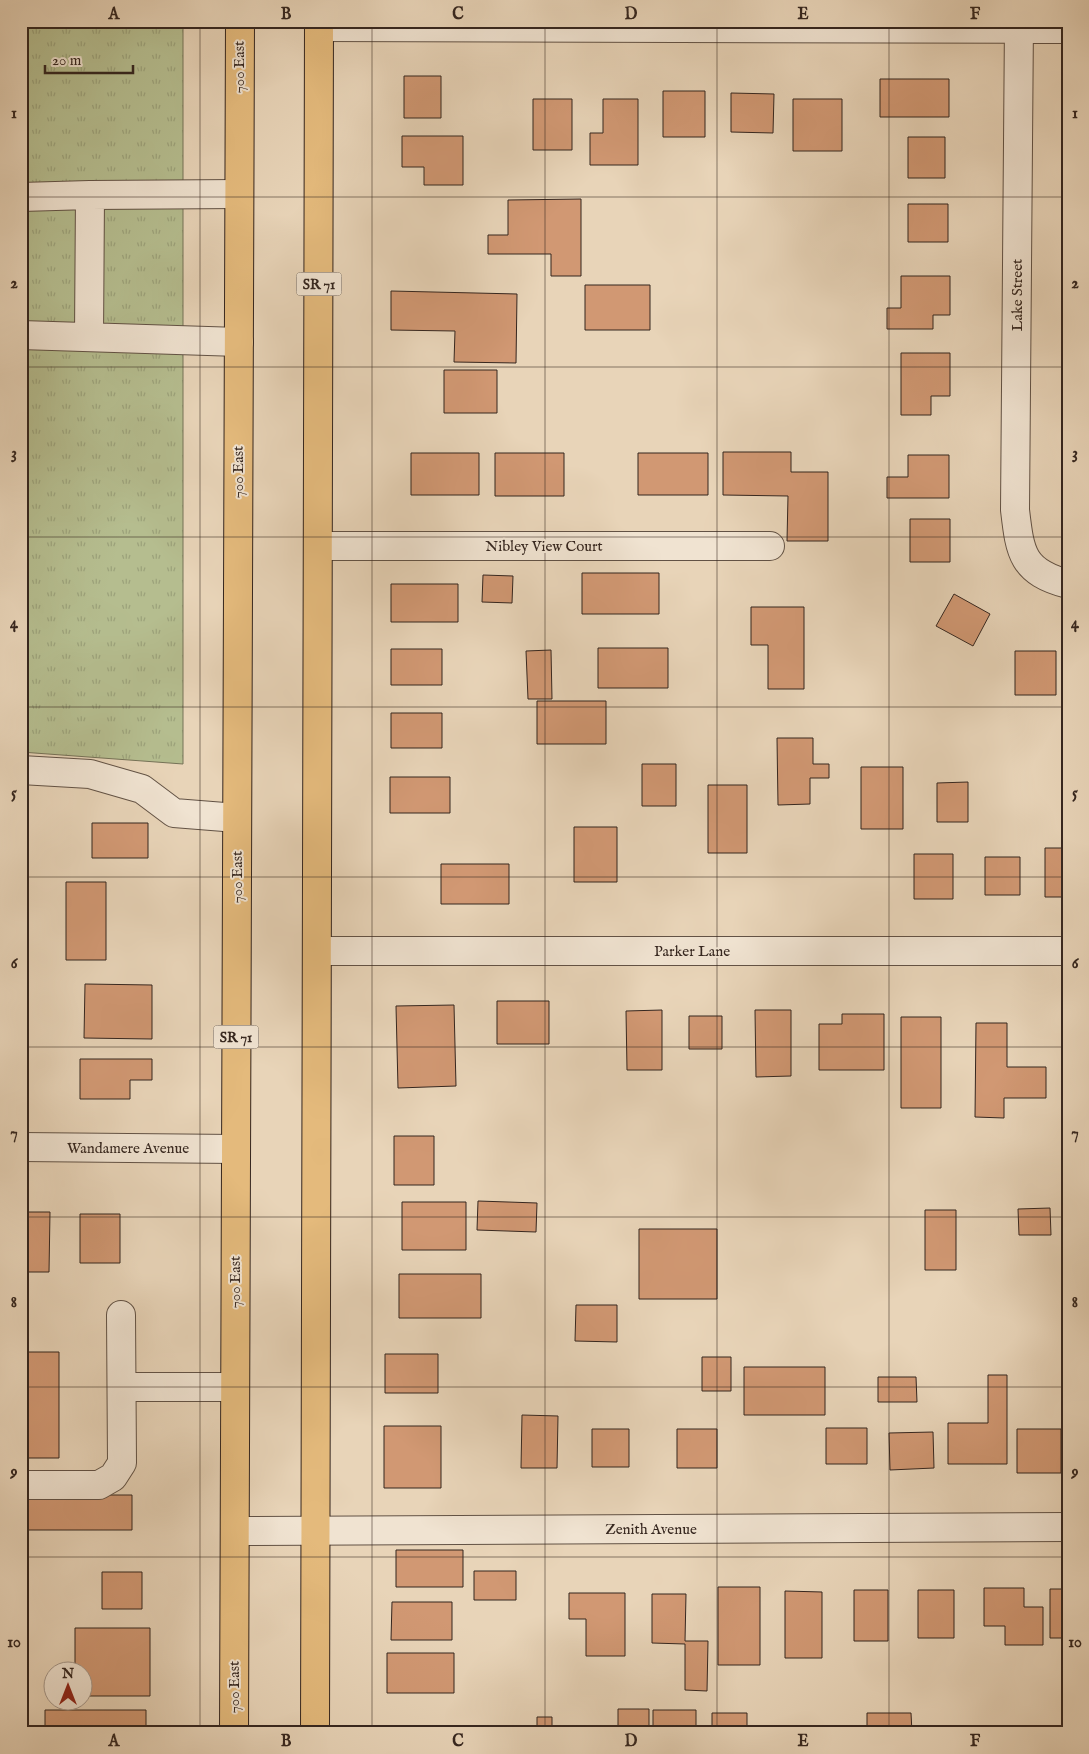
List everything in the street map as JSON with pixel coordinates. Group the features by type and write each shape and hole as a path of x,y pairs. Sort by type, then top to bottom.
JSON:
{"main road":[{"name":"700 East","path":"234,1733 240,21"},
{"name":"SR 71","path":"315,1733 319,24"}],"street":[{"path":"319,24 1019,25 1068,29"},
{"name":"Lake Street","path":"1019,25 1016,510 1019,546 1030,566 1050,580 1068,584"},
{"path":"21,197 239,194"},
{"path":"89,337 90,196"},
{"path":"21,335 239,342"},
{"name":"Nibley View Court","path":"318,546 770,546"},
{"path":"21,770 90,774 142,789 174,813 237,818"},
{"name":"Parker Lane","path":"317,952 1068,951"},
{"name":"Wandamere Avenue","path":"21,1148 236,1149"},
{"path":"21,1484 99,1484 114,1477 122,1463 121,1315"},
{"path":"122,1387 235,1387"},
{"name":"Zenith Avenue","path":"235,1531 1068,1527"}],"green space":[{"path":"21,21 183,21 183,764 21,752"}],"building":[{"path":"404,76 441,76 441,118 404,118"},
{"path":"880,79 949,79 949,117 880,117"},
{"path":"1065,88 1068,88 1068,131 1065,131"},
{"path":"663,91 705,91 705,137 663,137"},
{"path":"731,93 774,94 773,133 731,132"},
{"path":"533,99 572,99 572,150 533,150"},
{"path":"603,99 638,99 638,165 590,165 590,133 603,133"},
{"path":"793,99 842,99 842,151 793,151"},
{"path":"402,136 463,136 463,185 424,185 424,167 402,167"},
{"path":"908,137 945,137 945,178 908,178"},
{"path":"581,199 581,276 551,276 551,254 488,254 488,235 508,235 508,200"},
{"path":"908,204 948,204 948,242 908,242"},
{"path":"901,276 950,276 950,315 933,315 933,329 887,329 887,308 901,308"},
{"path":"585,285 650,285 650,330 585,330"},
{"path":"391,291 517,294 516,363 454,362 455,331 391,330"},
{"path":"901,353 950,353 950,396 931,396 931,415 901,415"},
{"path":"444,370 497,370 497,413 444,413"},
{"path":"723,452 791,452 791,472 828,472 828,541 787,541 788,496 723,495"},
{"path":"411,453 479,453 479,495 411,495"},
{"path":"495,453 564,453 564,496 495,496"},
{"path":"638,453 708,453 708,495 638,495"},
{"path":"908,455 949,455 949,498 887,498 887,477 908,477"},
{"path":"1066,459 1068,459 1068,515 1066,515"},
{"path":"910,519 950,519 950,562 910,562"},
{"path":"582,573 659,573 659,614 582,614"},
{"path":"483,575 513,576 512,603 482,602"},
{"path":"391,584 458,584 458,622 391,622"},
{"path":"954,594 990,614 973,646 936,626"},
{"path":"751,607 804,607 804,689 768,689 768,645 751,645"},
{"path":"598,648 668,648 668,688 598,688"},
{"path":"391,649 442,649 442,685 391,685"},
{"path":"551,650 552,699 528,699 526,651"},
{"path":"1015,651 1056,651 1056,695 1015,695"},
{"path":"537,701 606,701 606,744 537,744"},
{"path":"391,713 442,713 442,748 391,748"},
{"path":"777,738 813,738 813,764 829,764 829,778 810,778 810,804 778,805"},
{"path":"642,764 676,764 676,806 642,806"},
{"path":"861,767 903,767 903,829 861,829"},
{"path":"390,777 450,777 450,813 390,813"},
{"path":"968,782 968,822 937,822 937,783"},
{"path":"708,785 747,785 747,853 708,853"},
{"path":"92,823 148,823 148,858 92,858"},
{"path":"574,827 617,827 617,882 574,882"},
{"path":"1045,848 1068,848 1068,897 1045,897"},
{"path":"914,854 953,854 953,899 914,899"},
{"path":"985,857 1020,857 1020,895 985,895"},
{"path":"441,864 509,864 509,904 441,904"},
{"path":"66,882 106,882 106,960 66,960"},
{"path":"85,984 152,985 152,1039 84,1038"},
{"path":"497,1001 549,1001 549,1044 497,1044"},
{"path":"454,1005 456,1086 398,1088 396,1006"},
{"path":"662,1010 662,1070 627,1070 626,1011"},
{"path":"755,1010 791,1010 791,1076 756,1077"},
{"path":"842,1014 884,1014 884,1070 819,1070 819,1024 842,1024"},
{"path":"689,1016 722,1016 722,1049 689,1049"},
{"path":"901,1017 941,1017 941,1108 901,1108"},
{"path":"976,1023 1007,1023 1007,1067 1046,1067 1046,1098 1004,1098 1004,1118 975,1117"},
{"path":"21,1050 23,1050 22,1095 21,1095"},
{"path":"80,1059 152,1059 152,1080 130,1080 130,1099 80,1099"},
{"path":"394,1136 434,1136 434,1185 394,1185"},
{"path":"478,1201 537,1203 536,1232 477,1230"},
{"path":"402,1202 466,1202 466,1250 402,1250"},
{"path":"1050,1208 1051,1235 1019,1235 1018,1209"},
{"path":"925,1210 956,1210 956,1270 925,1270"},
{"path":"21,1212 50,1212 49,1272 21,1272"},
{"path":"80,1214 120,1214 120,1263 80,1263"},
{"path":"639,1229 717,1229 717,1299 639,1299"},
{"path":"399,1274 481,1274 481,1318 399,1318"},
{"path":"576,1305 617,1305 617,1342 575,1341"},
{"path":"21,1352 59,1352 59,1458 21,1458"},
{"path":"385,1354 438,1354 438,1393 385,1393"},
{"path":"702,1357 731,1357 731,1391 702,1391"},
{"path":"744,1367 825,1367 825,1415 744,1415"},
{"path":"988,1375 1007,1375 1007,1464 948,1464 948,1423 988,1423"},
{"path":"878,1377 916,1377 917,1402 878,1402"},
{"path":"522,1415 558,1416 557,1468 521,1468"},
{"path":"384,1426 441,1426 441,1488 384,1488"},
{"path":"826,1428 867,1428 867,1464 826,1464"},
{"path":"592,1429 629,1429 629,1467 592,1467"},
{"path":"677,1429 717,1429 717,1468 677,1468"},
{"path":"1017,1429 1061,1429 1061,1473 1017,1473"},
{"path":"933,1432 934,1468 890,1470 889,1433"},
{"path":"21,1495 132,1495 132,1530 21,1530"},
{"path":"396,1550 463,1550 463,1587 396,1587"},
{"path":"474,1571 516,1571 516,1600 474,1600"},
{"path":"102,1572 142,1572 142,1609 102,1609"},
{"path":"718,1587 760,1587 760,1665 718,1665"},
{"path":"984,1588 1024,1588 1024,1607 1043,1607 1043,1645 1005,1645 1005,1626 984,1626"},
{"path":"1050,1589 1068,1589 1068,1638 1050,1638"},
{"path":"854,1590 888,1590 888,1641 854,1641"},
{"path":"918,1590 954,1590 954,1638 918,1638"},
{"path":"785,1591 822,1592 822,1658 785,1658"},
{"path":"569,1593 625,1593 625,1656 586,1656 586,1619 569,1619"},
{"path":"652,1594 686,1594 685,1641 708,1641 707,1691 685,1690 685,1644 652,1643"},
{"path":"392,1602 452,1602 452,1640 391,1640"},
{"path":"75,1628 150,1628 150,1696 92,1696 92,1662 75,1662"},
{"path":"387,1653 454,1653 454,1693 387,1693"},
{"path":"618,1709 649,1709 649,1733 618,1733"},
{"path":"146,1710 146,1733 45,1733 45,1712"},
{"path":"653,1710 696,1710 696,1730 653,1733"},
{"path":"712,1713 747,1713 747,1733 712,1733"},
{"path":"867,1713 911,1713 912,1733 867,1733"},
{"path":"537,1717 552,1717 552,1733 537,1733"}]}
